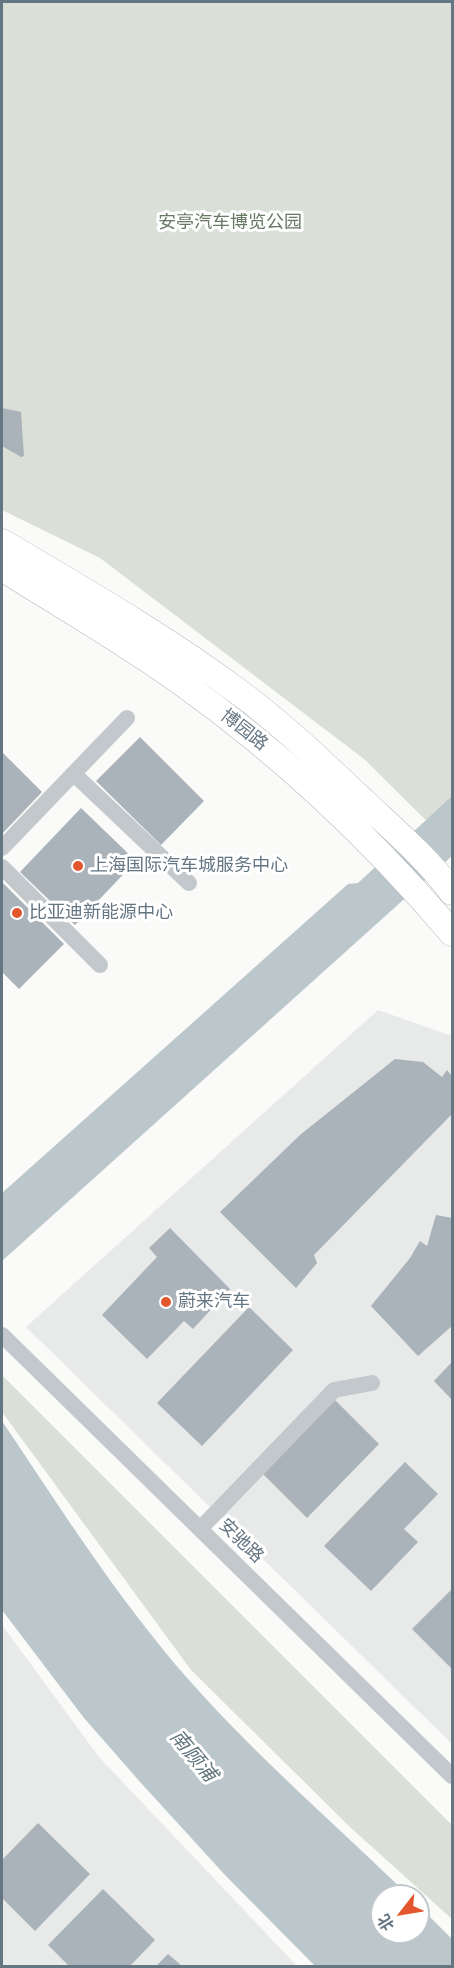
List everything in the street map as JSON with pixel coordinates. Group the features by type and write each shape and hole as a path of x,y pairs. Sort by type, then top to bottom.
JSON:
{"main road":[{"name":"博园路","path":"2,542 186,654 238,692 333,772 400,834 448,886"},
{"name":"博园路","path":"2,568 137,652 279,757 385,858 453,933"}],"street":[{"path":"2,849 127,718"},
{"path":"74,774 189,884"},
{"path":"2,867 100,964"},
{"name":"安驰路","path":"2,1335 453,1776"},
{"path":"200,1529 334,1390 372,1383"}],"shaded area":[{"path":"378,1010 452,1036 452,1744 26,1327"},
{"path":"2,1625 99,1757 297,1966 2,1966"}],"green space":[{"name":"安亭汽车博览公园","path":"2,2 452,2 452,846 364,759 100,558 2,510"},
{"path":"2,1375 452,1825 452,1919 430,1899 430,1884 413,1884 351,1828 191,1670 2,1412"}],"water":[{"path":"452,796 452,856 2,1261 2,1193 348,884 358,883"},
{"name":"南顾浦","path":"2,1421 68,1520 162,1649 268,1763 396,1884 370,1884 370,1944 430,1944 430,1917 452,1939 452,1966 315,1966 225,1875 141,1783 84,1718 2,1610"}],"building":[{"path":"2,408 21,412 24,456 21,457 2,446"},
{"path":"140,737 204,801 161,845 96,781"},
{"path":"2,752 42,792 2,834"},
{"name":"上海国际汽车城服务中心","path":"81,808 136,861 75,925 20,872"},
{"name":"比亚迪新能源中心","path":"2,882 64,944 19,989 2,972"},
{"path":"395,1059 423,1062 442,1077 447,1070 452,1076 452,1114 314,1255 317,1263 296,1288 220,1212 300,1135"},
{"path":"436,1215 452,1218 452,1326 418,1356 371,1306 410,1258 420,1241 427,1246"},
{"name":"蔚来汽车","path":"170,1228 230,1289 193,1329 184,1321 147,1359 102,1315 157,1257 149,1248"},
{"path":"249,1307 293,1350 202,1446 157,1403"},
{"path":"452,1362 452,1400 434,1381"},
{"path":"335,1400 379,1444 307,1518 262,1473"},
{"path":"405,1462 438,1494 404,1529 418,1542 371,1591 324,1546"},
{"path":"452,1589 452,1669 412,1629"},
{"path":"38,1823 90,1874 35,1931 2,1898 2,1860"},
{"path":"103,1889 155,1940 130,1966 69,1966 48,1945"},
{"path":"168,1954 182,1966 156,1966"}],"place":[{"name":"上海国际汽车城服务中心","path":"78,866"},
{"name":"比亚迪新能源中心","path":"17,913"},
{"name":"蔚来汽车","path":"166,1302"}]}
